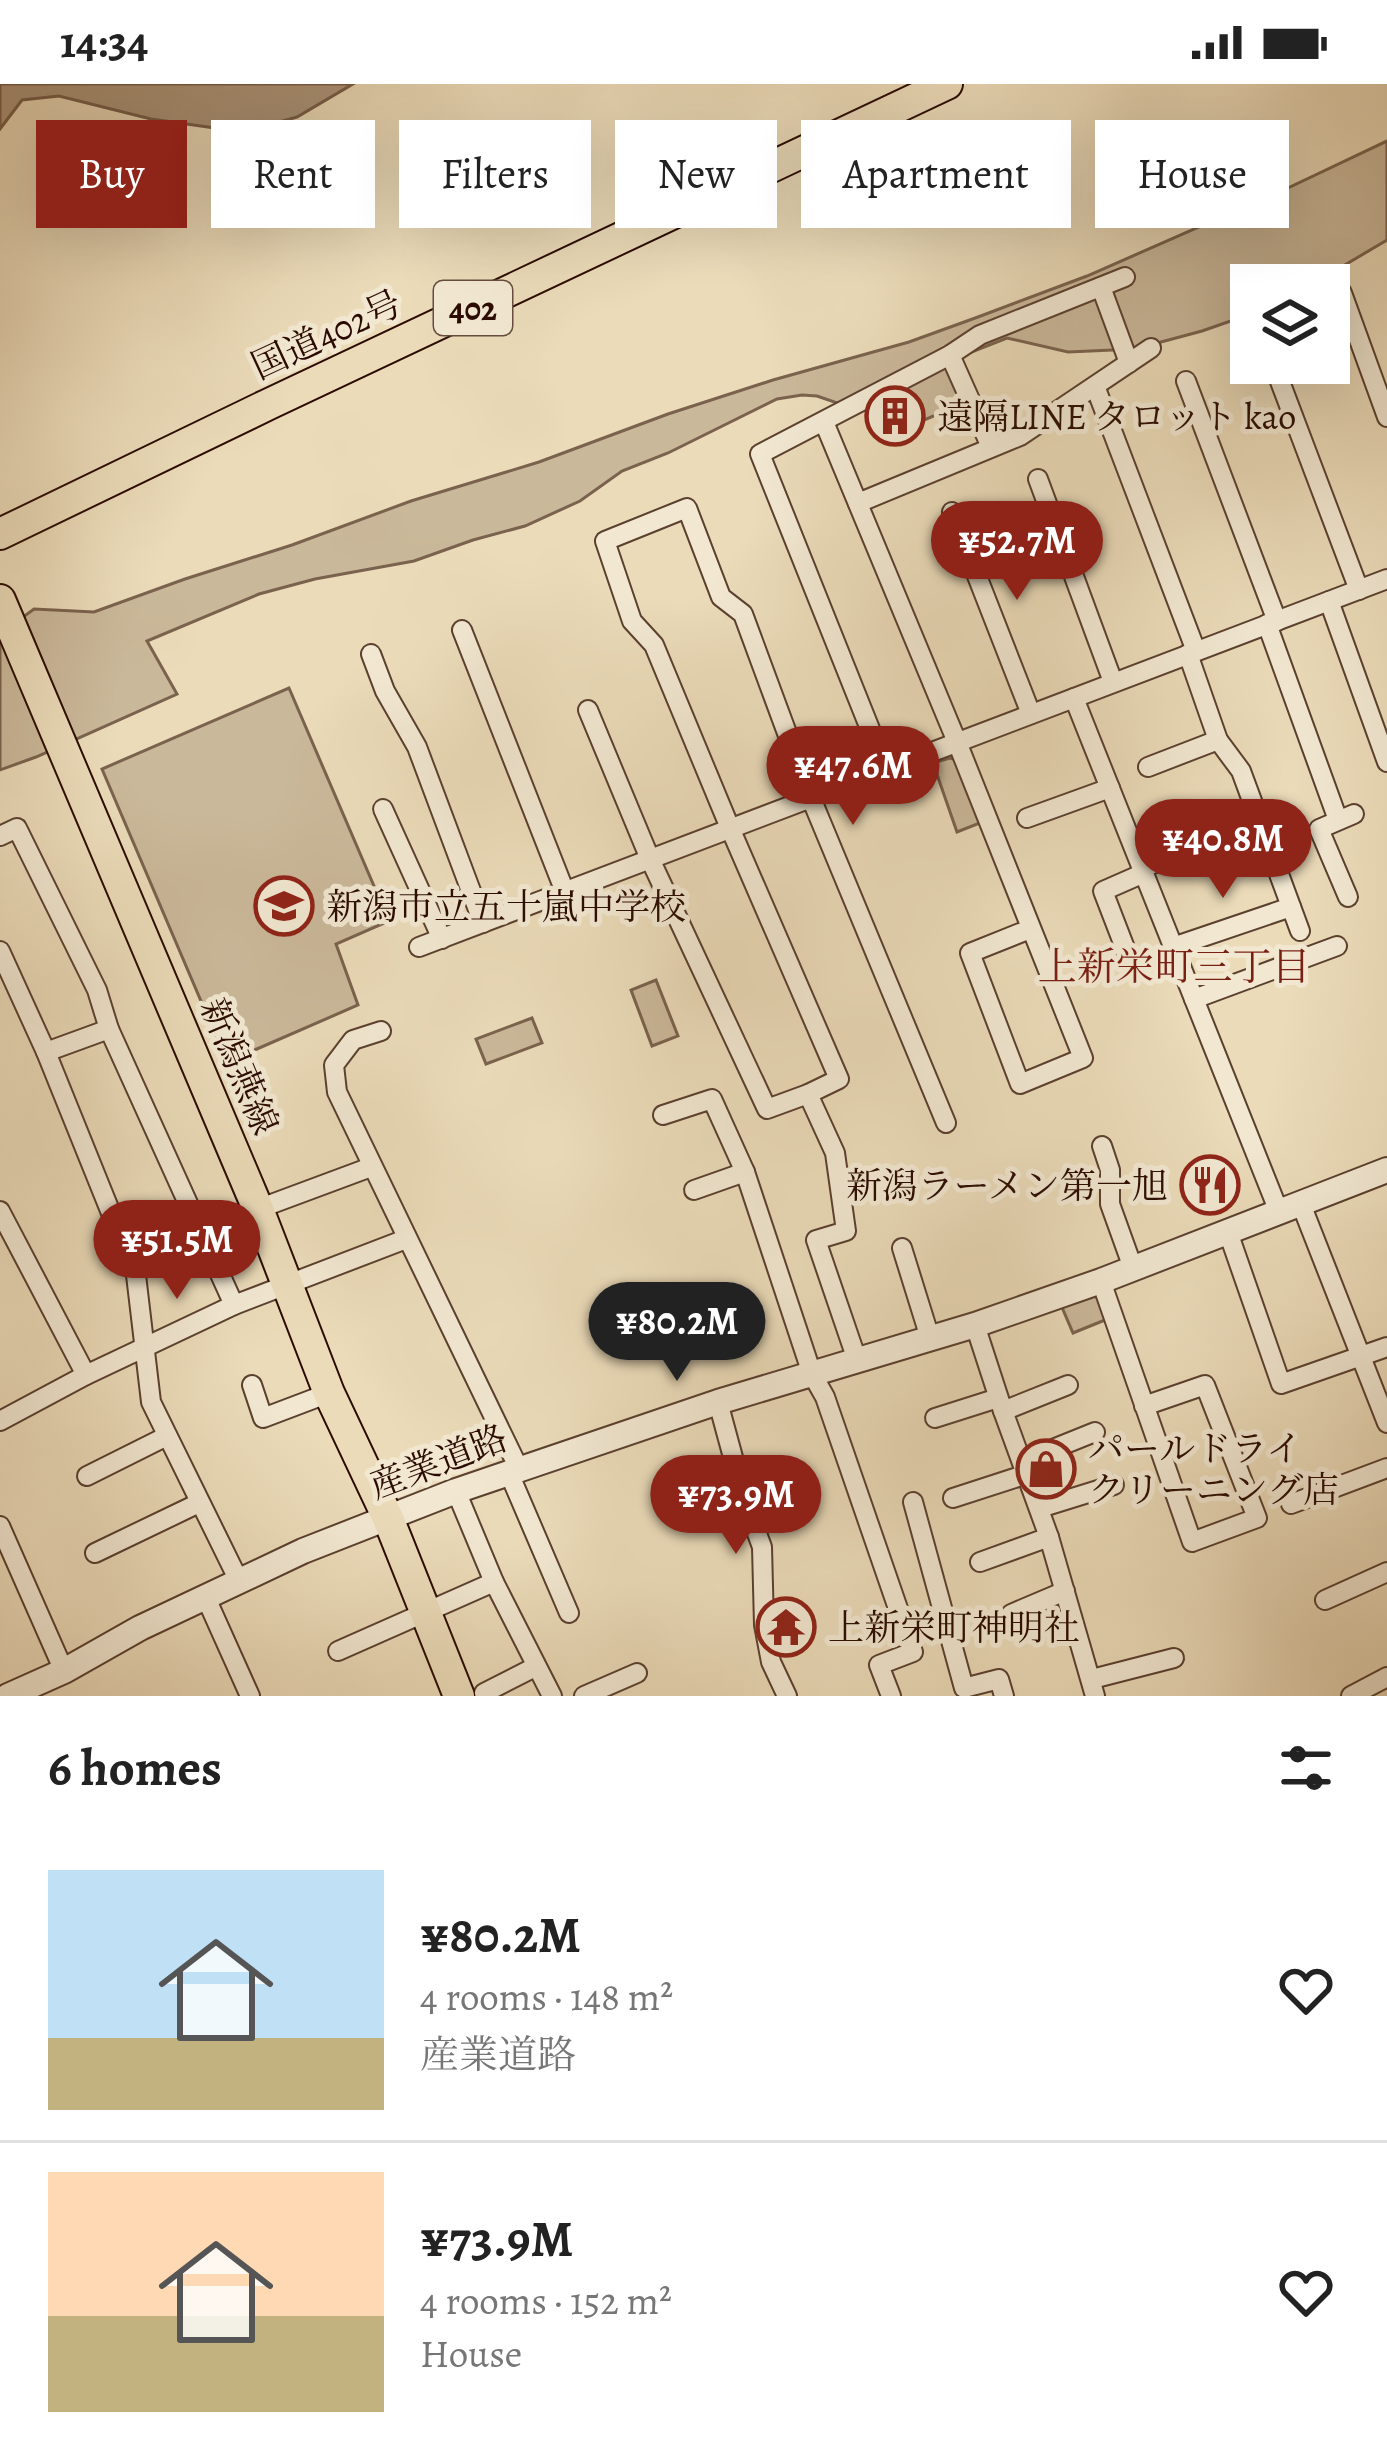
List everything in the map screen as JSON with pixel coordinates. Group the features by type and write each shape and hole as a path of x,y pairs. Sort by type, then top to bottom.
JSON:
{"main road":[{"name":"国道402号","path":"0,534 947,84"},
{"name":"新潟燕線","path":"0,600 258,1209 329,1393 388,1518 424,1611 472,1695"}],"street":[{"path":"886,769 760,454 950,355 980,334 1125,277"},
{"path":"1101,287 1130,363"},
{"path":"1350,315 1387,417"},
{"path":"858,503 1020,436 1151,348"},
{"path":"950,355 991,447"},
{"path":"1186,381 1346,817 1319,829 1348,898"},
{"path":"1281,384 1359,590"},
{"path":"1095,386 1192,652 1218,740 1241,771 1300,931"},
{"path":"824,422 1083,1058 1020,1084 970,953 1030,928"},
{"path":"1038,479 1113,682"},
{"path":"588,710 650,859 767,1109 839,1078 654,645 632,621 605,541 687,508 721,597 743,614 811,798 946,1123"},
{"path":"952,512 1031,714"},
{"path":"419,947 1387,579"},
{"path":"1329,601 1387,762"},
{"path":"462,630 565,892"},
{"path":"370,653 417,747 483,923"},
{"path":"1074,698 1194,999 1361,1356 1387,1424"},
{"path":"1148,767 1218,740"},
{"path":"1027,818 1110,788"},
{"path":"383,809 442,939"},
{"path":"1130,961 1103,891 1260,823"},
{"path":"0,836 16,828 97,991 109,1029 234,1305"},
{"path":"1173,947 1291,907"},
{"path":"1194,999 1336,946"},
{"path":"0,951 136,1275 151,1402 239,1581"},
{"path":"46,1052 109,1029"},
{"path":"381,1031 353,1040 334,1065 337,1093 514,1471 569,1613"},
{"path":"808,1094 835,1154 846,1231 816,1240 857,1360"},
{"path":"663,1115 712,1099 746,1172 812,1373 825,1397 913,1652 879,1665 891,1696"},
{"path":"1102,1146 1110,1170 1110,1204 1133,1268"},
{"path":"258,1209 371,1167"},
{"name":"産業道路","path":"8,1696 53,1682 140,1628 303,1551 456,1491 718,1402 975,1325 1387,1170"},
{"path":"694,1190 746,1172"},
{"path":"0,1211 86,1375"},
{"path":"1228,1232 1281,1384 1387,1347"},
{"path":"0,1420 234,1305 406,1239"},
{"path":"902,1248 931,1339"},
{"path":"1101,1281 1144,1406 1192,1542 1256,1519 1205,1385 1144,1406"},
{"path":"975,1325 1040,1508 1093,1688 1174,1658"},
{"path":"252,1385 263,1418 329,1393"},
{"path":"935,1418 1068,1385"},
{"path":"718,1402 744,1498 763,1547 764,1625 771,1662 787,1696"},
{"path":"953,1498 1095,1432"},
{"path":"87,1476 166,1436"},
{"path":"1291,1504 1387,1468"},
{"path":"1040,1508 1114,1485"},
{"path":"456,1491 494,1582 552,1696"},
{"path":"913,1502 964,1688 999,1679 1004,1696"},
{"path":"95,1553 199,1503"},
{"path":"0,1526 53,1682"},
{"path":"980,1562 1049,1537"},
{"path":"1325,1600 1387,1572"},
{"path":"338,1651 494,1582"},
{"path":"1010,1614 1065,1592"},
{"path":"206,1598 250,1696"},
{"path":"472,1695 536,1667"},
{"path":"584,1696 637,1673"},
{"path":"1351,1696 1387,1677"}],"shaded area":[{"path":"0,84 353,84 286,120 211,120 211,127 187,124 187,120 151,119 59,96 22,100 0,129"},
{"path":"1387,141 1387,240 1346,264 1230,264 1230,321 1202,331 1135,349 1068,352 1007,338 840,404 817,396 777,399 622,471 580,501 525,526 414,561 259,594 147,641 177,694 0,770 0,634 34,609 94,612 668,414 909,342 1087,276 1196,228 1289,228 1290,187"},
{"path":"942,366 948,369 962,404 910,426 897,392"},
{"path":"289,688 389,921 336,944 358,1005 227,1062 102,769"},
{"path":"957,760 980,823 957,832 933,763"},
{"path":"656,980 678,1036 652,1046 631,990"},
{"path":"532,1018 542,1043 486,1064 476,1039"},
{"path":"1089,1294 1100,1299 1105,1320 1073,1333 1061,1305"}],"place":[{"name":"遠隔LINE タロット kao","path":"895,416"},
{"name":"新潟市立五十嵐中学校","path":"284,906"},
{"name":"新潟ラーメン第一旭","path":"1210,1185"},
{"name":"パールドライ クリーニング店","path":"1046,1469"},
{"name":"上新栄町神明社","path":"786,1627"}],"district":[{"name":"上新栄町三丁目","path":"1174,966"}]}
